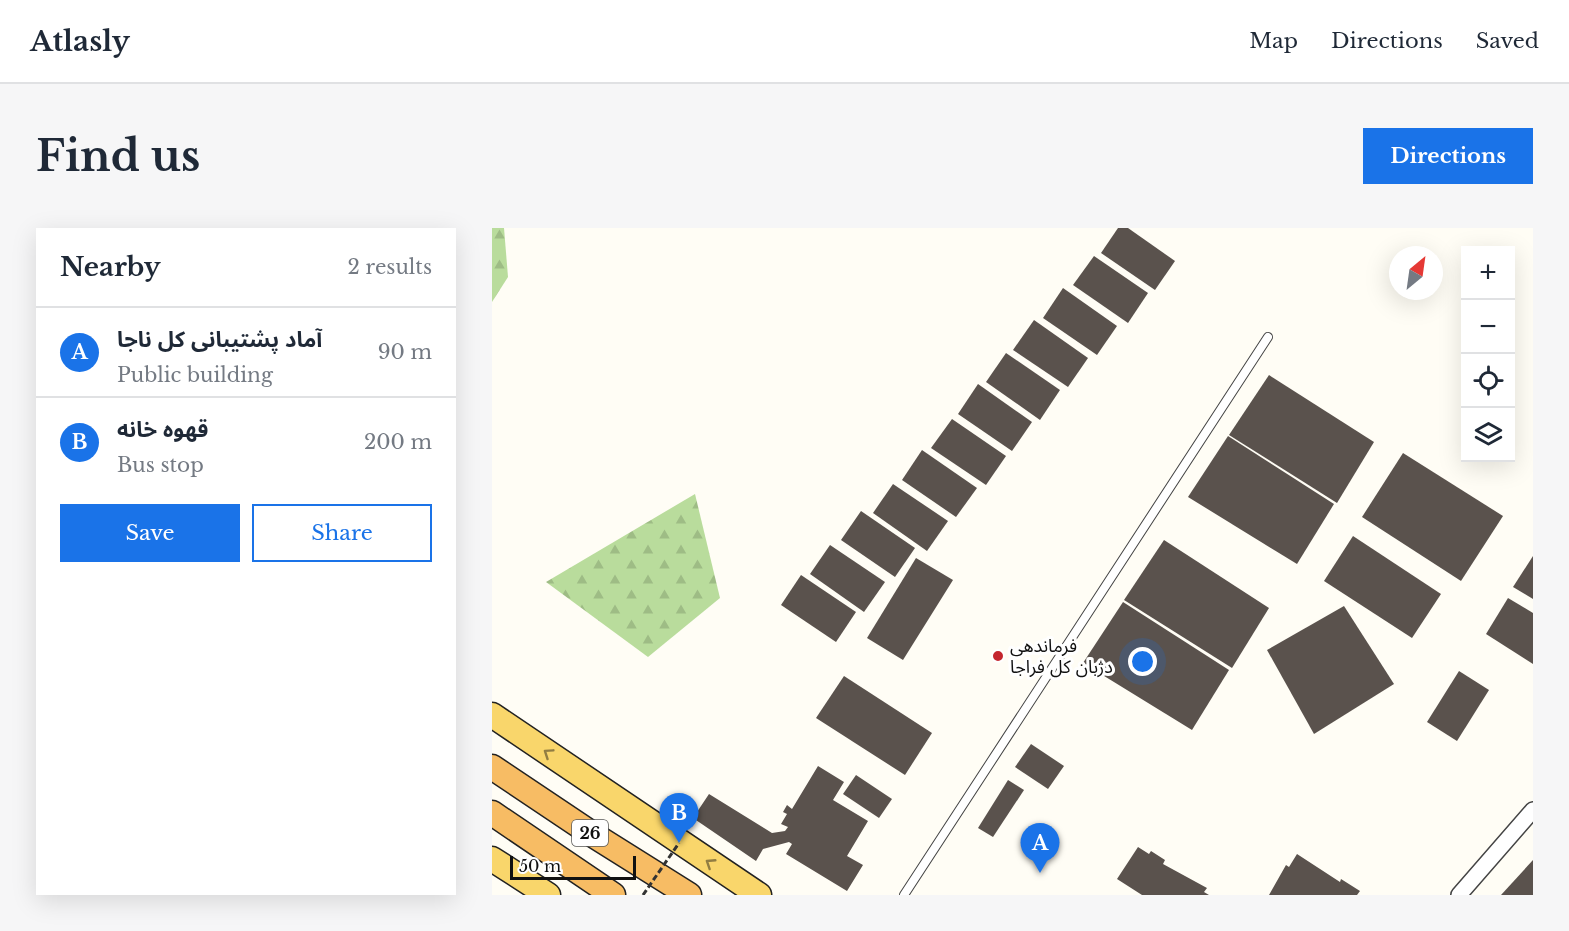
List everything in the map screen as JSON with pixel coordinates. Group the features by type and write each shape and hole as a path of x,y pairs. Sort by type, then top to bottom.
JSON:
{"highway":[{"name":"26","path":"492,766 595,836 689,895"},
{"name":"26","path":"492,813 613,895"}],"main road":[{"path":"492,715 759,895"},
{"path":"492,859 548,895"}],"street":[{"path":"1458,895 1533,810"}],"lane":[{"path":"904,895 1268,337"}],"path":[{"path":"643,895 679,843"}],"green space":[{"path":"492,228 504,228 508,277 492,302"},
{"path":"695,494 720,598 648,657 546,582"}],"building":[{"path":"1118,228 1128,228 1175,261 1155,290 1101,253"},
{"path":"1094,256 1148,293 1128,323 1073,285"},
{"path":"1063,288 1117,326 1097,355 1043,318"},
{"path":"1034,320 1088,358 1068,387 1013,350"},
{"path":"1006,353 1060,390 1040,420 986,382"},
{"path":"1269,375 1374,442 1337,503 1229,435"},
{"path":"978,384 1032,422 1012,451 958,414"},
{"path":"952,419 1006,456 986,485 931,448"},
{"path":"1228,436 1334,504 1297,564 1188,497"},
{"path":"922,450 977,488 956,517 902,480"},
{"path":"1403,453 1503,516 1461,581 1362,517"},
{"path":"893,484 948,521 927,551 873,513"},
{"path":"861,511 915,548 895,577 841,540"},
{"path":"1353,536 1441,594 1412,638 1324,581"},
{"path":"1164,540 1269,608 1232,668 1124,600"},
{"path":"830,545 885,582 864,612 810,574"},
{"path":"1533,556 1533,599 1513,587"},
{"path":"916,558 953,580 903,660 867,638"},
{"path":"801,575 856,612 836,642 781,605"},
{"path":"1508,598 1533,613 1533,664 1486,634"},
{"path":"1123,602 1229,670 1192,730 1083,663"},
{"path":"1344,606 1394,684 1314,734 1267,650"},
{"path":"1459,671 1489,690 1457,741 1427,722"},
{"path":"844,676 932,733 905,775 816,718"},
{"path":"1031,744 1064,766 1048,789 1015,767"},
{"path":"818,766 844,782 833,800 868,821 847,856 863,865 847,891 786,854 792,844 789,842 763,849 756,861 693,818 709,794 772,833 785,831 788,827 781,824 787,814 783,812 787,805 792,809"},
{"path":"856,775 892,799 879,818 843,794"},
{"path":"1008,780 1024,790 993,837 978,828"},
{"path":"1138,847 1149,854 1151,851 1165,860 1163,864 1207,888 1204,892 1209,895 1142,895 1117,879"},
{"path":"1297,854 1340,882 1341,879 1360,891 1357,895 1269,895 1286,865 1289,867"},
{"path":"1533,860 1533,895 1501,895"}],"place":[{"name":"فرماندهی دژبان کل فراجا","path":"998,656"},
{"name":"قهوه خانه","path":"679,843"},
{"name":"آماد پشتیبانی کل ناجا","path":"1040,873"}]}
